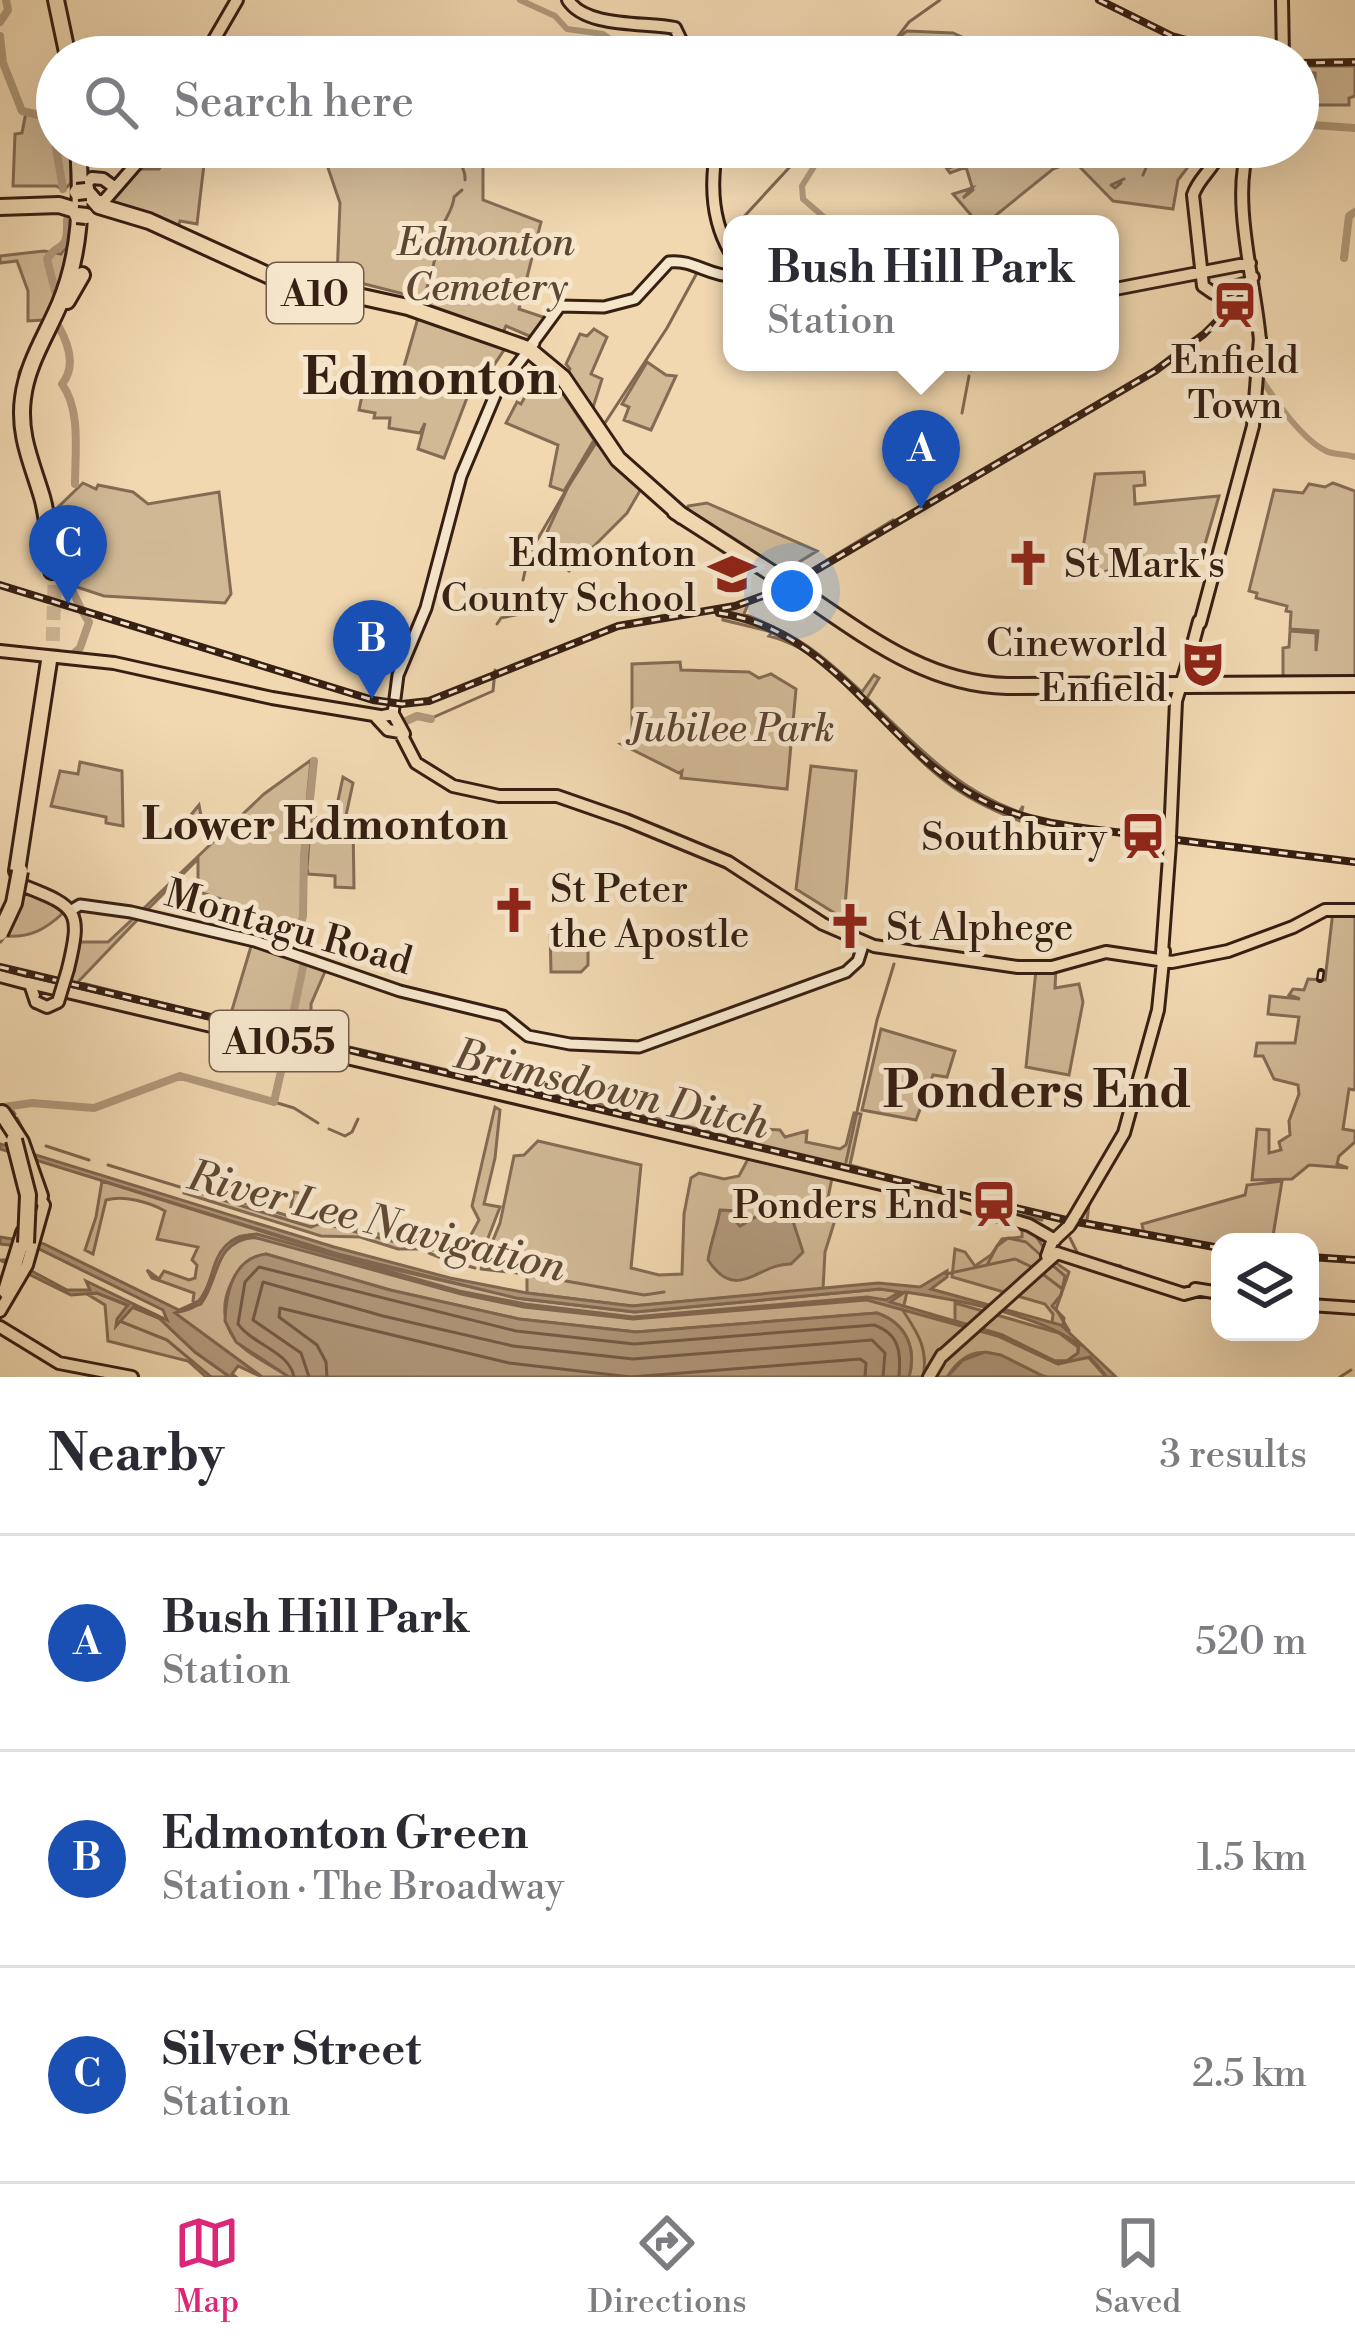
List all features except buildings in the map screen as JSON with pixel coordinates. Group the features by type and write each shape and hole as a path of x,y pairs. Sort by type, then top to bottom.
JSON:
{"highway":[{"path":"56,0 63,36"},
{"path":"81,168 83,199 75,245 45,339 27,394 30,450 47,508 53,571 38,485 25,448 22,412 27,376 45,339 82,275"},
{"name":"A10","path":"0,205 59,205 83,199 280,283 397,309 528,352 563,378 618,459 680,511 792,584"},
{"name":"A10","path":"528,352 560,381 615,461 680,511 919,668 956,681 992,686 1183,679 1355,682"},
{"path":"30,450 50,506 38,485"},
{"path":"0,931 20,888 53,654"},
{"name":"A10","path":"1061,683 1183,679"},
{"path":"0,931 20,888"},
{"path":"0,1114 18,1147 29,1213 25,1248 6,1297"},
{"path":"6,1297 32,1216 18,1147"}],"main road":[{"path":"216,36 237,0"},
{"path":"570,0 580,13 675,28 679,36"},
{"path":"1282,0 1283,36"},
{"path":"114,187 98,177 83,199 104,201 132,168"},
{"path":"716,168 715,207 723,240"},
{"path":"1213,168 1193,195 1199,279 1213,293 1252,275"},
{"path":"928,1377 942,1356 1030,1273 1073,1222 1121,1143 1158,1010 1183,679 1253,425 1260,338 1245,236 1249,168"},
{"path":"388,718 398,675 426,608 457,485 496,393 560,306 627,302 669,262 723,274"},
{"path":"1119,289 1252,275"},
{"path":"0,651 118,664 388,718 419,764 456,787 493,795 557,797 724,860 824,924 895,949 1039,967 1104,952 1163,961 1203,959 1293,927 1324,910 1355,910"},
{"name":"Montagu Road","path":"20,888 58,898 70,911 80,905 131,912 254,941 400,991 505,1017 527,1036 571,1044 639,1047 849,971 871,944"},
{"path":"31,990 46,1007 58,1002 76,930 70,911"},
{"name":"A1055","path":"3,979 31,990"},
{"name":"A1055","path":"3,979 31,990 949,1200 1029,1225 1054,1247 1187,1289 1211,1292"},
{"path":"1319,1306 1355,1309"},
{"path":"0,1327 59,1363 133,1377"}],"green space":[{"path":"907,31 960,36 900,36"},
{"path":"1319,66 1355,66 1355,96 1349,98 1349,105 1319,105"},
{"path":"26,112 36,112 36,168 71,168 71,183 64,190 13,186 15,134 22,133"},
{"path":"204,168 197,224 180,221 177,230 108,204 136,169"},
{"name":"Edmonton Cemetery","path":"328,168 483,168 483,200 541,222 519,309 546,318 534,338 506,326 502,335 422,309 424,299 337,277 340,203"},
{"path":"966,168 1056,168 996,215 971,215 953,194 972,188 963,198 973,190"},
{"path":"1081,168 1187,168 1178,180 1173,209 1113,201"},
{"path":"68,243 17,415 19,373 45,320 28,321 28,291 17,261 0,263 0,256 61,254"},
{"path":"418,318 506,347 476,392 470,390 444,458 418,449 425,423 420,433 389,428 390,418 374,418 375,413 359,410 367,372 401,377"},
{"path":"594,329 607,337 591,374 602,379 591,414 566,378 570,369 566,364 580,334 587,336"},
{"path":"647,362 676,376 651,430 624,420 629,407 622,404"},
{"path":"548,372 594,440 564,491 550,486 558,445 506,423 527,393 523,390 529,380 540,386"},
{"path":"596,443 641,489 627,513 569,571 562,565 566,553 547,532"},
{"path":"1144,472 1145,485 1134,486 1135,504 1219,496 1201,558 1086,574 1084,542 1095,474"},
{"path":"83,483 96,489 98,485 133,492 148,504 219,492 231,594 225,603 104,596 62,582 53,512"},
{"path":"1333,483 1355,491 1355,678 1283,678 1283,648 1289,647 1290,631 1316,633 1316,651 1318,631 1290,629 1287,606 1256,598 1257,593 1249,591 1274,490 1303,493 1309,484 1325,487"},
{"path":"707,503 817,551 791,567 789,574 796,579 895,523 795,581 687,512 688,506"},
{"path":"789,587 748,604 744,614 779,630 796,640 780,631 813,657 769,636 772,632 723,620 723,615 710,611 744,605"},
{"path":"803,644 833,666 862,692 874,675 879,678 867,698 902,732 975,791 1019,812 1023,806 1021,815 975,793 934,764"},
{"name":"Jubilee Park","path":"680,662 681,670 749,672 759,678 771,674 796,689 787,789 681,778 682,771 621,744 632,741 632,664"},
{"path":"886,724 941,774 1020,821 954,788 924,764"},
{"path":"311,760 302,856 305,889 297,943 279,929 269,929 264,941 230,933 236,904 193,890 198,859 140,912 214,841 190,816 199,805 202,821 216,820 227,829"},
{"path":"80,762 122,771 123,826 106,823 106,817 51,806 60,771 78,774"},
{"path":"811,766 856,771 844,919 796,889"},
{"path":"343,777 353,783 345,820 353,822 354,888 335,887 335,876 308,874 307,868 311,817 334,819"},
{"path":"25,894 52,900 63,913 36,932 5,936 0,943"},
{"path":"1333,911 1355,912 1355,1090 1349,1089 1343,1129 1355,1131 1355,1142 1337,1164 1348,1168 1309,1165 1292,1179 1252,1180 1257,1129 1269,1130 1269,1153 1281,1150 1279,1142 1290,1135 1289,1121 1299,1094 1298,1085 1274,1079 1263,1056 1255,1056 1257,1043 1295,1043 1299,1017 1268,1014 1270,996 1300,999 1289,995 1293,989 1304,990 1308,979 1325,980"},
{"path":"140,917 78,982 229,1020 252,943 327,967 311,1004 311,1038 456,1072 459,1068 458,1075 58,980 77,942 108,942"},
{"path":"550,930 588,931 588,965 581,972 551,972"},
{"path":"1056,968 1055,988 1079,984 1083,1002 1069,1075 1026,1067 1036,970"},
{"path":"881,1029 955,1051 947,1077 933,1075 916,1120 862,1110"},
{"path":"460,1075 754,1143 763,1138 762,1129 780,1130 785,1137 807,1131 806,1142 840,1149 846,1145 854,1113 861,1114 850,1165 974,1198"},
{"path":"495,1107 500,1110 495,1158 484,1204 500,1207 485,1246 464,1257 429,1249 398,1249 360,1237 321,1236 184,1193 186,1186 289,1216 294,1192 303,1194 299,1215 387,1236 391,1230 465,1246 479,1220 472,1206"},
{"path":"538,1141 641,1165 631,1268 659,1275 682,1274 684,1214 691,1178 699,1173 724,1179 739,1176 748,1159 832,1178 824,1218 835,1220 825,1252 823,1289 632,1306 527,1293 527,1272 482,1267 500,1223 514,1156 524,1155"},
{"path":"102,1181 356,1261 523,1299 635,1312 880,1289 907,1292 903,1309 998,1336 1058,1364 1089,1358 1106,1377 1048,1377 984,1353 972,1354 947,1377 909,1377 907,1338 895,1323 877,1313 636,1332 519,1319 390,1290 266,1254 235,1277 225,1301 228,1326 239,1344 289,1377 262,1377 173,1312 197,1303 194,1293 152,1278 147,1270 159,1279 164,1271 195,1278 197,1265 192,1260 198,1247 157,1239 165,1211 128,1199 106,1200 93,1254 85,1250","holes":["253,1235 272,1240 248,1238 232,1244 203,1298 197,1303 222,1253 229,1243"]},
{"path":"1282,1181 1273,1233 1211,1233 1211,1245 1144,1234 1142,1224 1245,1195 1247,1185"},
{"path":"1089,1204 1087,1221 1139,1233 1077,1222"},
{"path":"1022,1225 1069,1272 1056,1309 1068,1329 1052,1324 1053,1314 1045,1304 952,1277 955,1249 965,1252 975,1266 1002,1239 1022,1237"},
{"path":"97,1293 159,1318 230,1377 206,1377 188,1361 108,1341 105,1305 87,1294"},
{"path":"955,1303 1059,1333 1078,1347 1078,1353 1067,1361 1055,1361 1002,1335 955,1321"}],"water":[{"path":"0,1144 334,1247 527,1293 632,1306 878,1283 920,1287 947,1271 947,1277 931,1289 1061,1325 1116,1377 1107,1377 1090,1357 1058,1364 998,1336 867,1300 633,1319 524,1307 461,1294 253,1237 230,1246 201,1304 175,1313 262,1377 238,1366 232,1374 236,1377 230,1377 159,1318 133,1307 116,1326 128,1305 97,1293 71,1295 0,1260 11,1260 67,1290 90,1290 86,1281 167,1320 163,1310 37,1248 0,1244 0,1237 44,1244 179,1310 201,1300 223,1249 242,1237 257,1234 459,1291 633,1317 867,1297 886,1300 900,1292 880,1289 635,1312 516,1298 338,1254 0,1149","holes":["905,1292 996,1310 1043,1325 1079,1345 1078,1353 1067,1361 1055,1361 1002,1335 890,1302"]},
{"path":"720,1210 738,1211 740,1226 759,1215 791,1215 803,1252 791,1264 729,1279 708,1260"},
{"path":"266,1254 390,1290 519,1319 636,1332 877,1313 895,1323 907,1338 909,1377 289,1377 236,1342 225,1321 227,1299 239,1269"},
{"path":"985,1352 1045,1377 947,1377 963,1360"}],"waterway":[{"path":"0,22 8,10 6,0"},
{"path":"520,0 555,16 567,29 606,36"},
{"path":"898,36 940,0"},
{"path":"0,36 3,63 22,111 36,114"},
{"path":"1319,125 1355,128"},
{"path":"59,168 63,189"},
{"path":"463,168 465,180"},
{"path":"745,215 789,168"},
{"path":"813,168 802,186 803,199 822,215"},
{"path":"1143,175 1146,168"},
{"path":"1121,183 1115,188 1111,185 1124,179"},
{"path":"426,290 441,229 454,197 462,190"},
{"path":"1344,258 1349,216 1355,212"},
{"path":"55,291 47,259 64,243 67,220"},
{"path":"603,426 698,271"},
{"path":"59,327 70,356 62,384 74,419 75,484"},
{"path":"962,413 969,376"},
{"path":"1261,378 1281,408 1317,446 1355,457"},
{"path":"523,580 529,554 594,442"},
{"path":"60,569 89,622 73,654"},
{"path":"497,624 501,618 520,614 527,595"},
{"path":"434,717 493,691 495,670"},
{"path":"404,722 417,716 431,719"},
{"path":"294,950 303,916 314,761"},
{"path":"290,1029 304,962"},
{"path":"846,1162 894,964"},
{"path":"4,1107 32,1103 94,1108 180,1076 274,1102 287,1045"},
{"path":"274,1102 318,1123"},
{"path":"11,1108 15,1114"},
{"path":"17,1118 26,1135"},
{"path":"329,1129 345,1136 358,1119"},
{"path":"46,1146 89,1160"},
{"name":"River Lee Navigation","path":"108,1165 311,1227 321,1223 427,1250"},
{"name":"Brimsdown Ditch","path":"997,1210 1042,1220"},
{"path":"946,1274 987,1265 997,1246 1008,1238 1026,1242 1044,1258"},
{"name":"Brimsdown Ditch","path":"1070,1238 1078,1254"},
{"name":"River Lee Navigation","path":"429,1253 451,1262"},
{"path":"987,1265 1015,1259 1032,1267"},
{"name":"River Lee Navigation","path":"457,1263 475,1268"},
{"name":"Brimsdown Ditch","path":"1105,1263 1121,1266"},
{"path":"1051,1264 1065,1276 1061,1295 1052,1306 1064,1318 1063,1327"},
{"name":"River Lee Navigation","path":"481,1269 526,1274"},
{"path":"1040,1272 1061,1288"},
{"name":"River Lee Navigation","path":"538,1276 644,1295 664,1292"},
{"path":"902,1309 923,1348 923,1377"},
{"path":"122,1322 167,1340 211,1377"},
{"path":"1340,1377 1351,1370"}],"tunnel":[{"path":"52,662 55,571"}],"railway":[{"path":"1099,0 1172,36"},
{"path":"1319,63 1355,62"},
{"path":"0,585 373,700 429,701 618,626 735,606 787,587 1155,371 1204,334 1245,293"},
{"path":"719,613 760,624 797,643 949,779 1003,809 1084,828 1355,862"},
{"path":"0,967 1066,1220 1211,1246"},
{"path":"1320,979 1321,972"},
{"path":"1319,1258 1355,1260"}],"place":[{"name":"Enfield Town","path":"1235,305"},
{"name":"Bush Hill Park","path":"921,509"},
{"name":"St Mark's","path":"1028,563"},
{"name":"Edmonton County School","path":"732,574"},
{"name":"Silver Street","path":"68,604"},
{"name":"Cineworld Enfield","path":"1203,664"},
{"name":"Edmonton Green","path":"372,699"},
{"name":"Southbury","path":"1143,836"},
{"name":"St Peter the Apostle","path":"514,910"},
{"name":"St Alphege","path":"850,926"},
{"name":"Ponders End","path":"994,1204"}],"district":[{"name":"Edmonton","path":"430,376"},
{"name":"Lower Edmonton","path":"325,823"},
{"name":"Ponders End","path":"1037,1089"}]}
